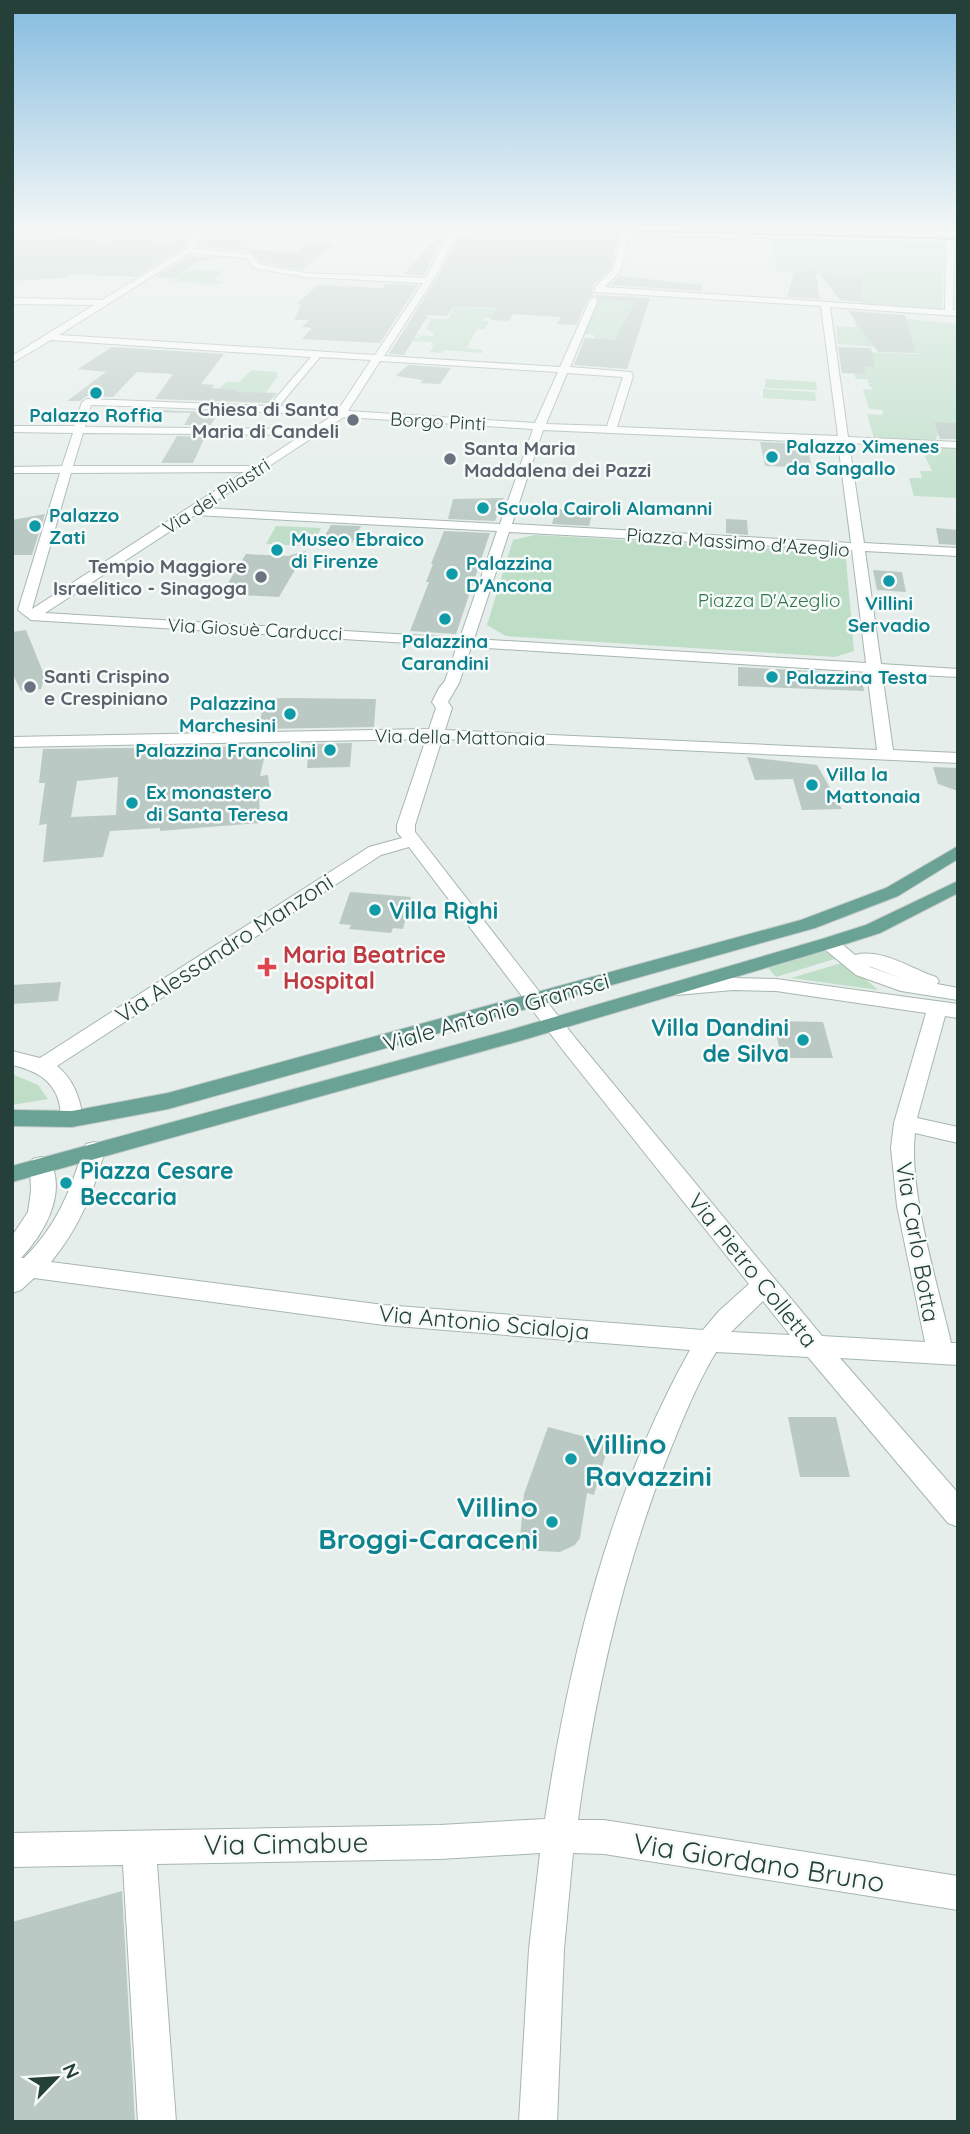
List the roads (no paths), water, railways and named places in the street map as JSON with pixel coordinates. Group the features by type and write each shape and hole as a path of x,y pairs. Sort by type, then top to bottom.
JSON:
{"main road":[{"name":"Viale Antonio Gramsci","path":"72,1119 168,1101 841,914 892,892 958,851"},
{"name":"Viale Antonio Gramsci","path":"41,1165 674,989 829,943 898,918 958,886"},
{"path":"12,1118 72,1119"},
{"path":"12,1174 41,1165"}],"street":[{"path":"12,360 60,330"},
{"path":"340,415 395,330"},
{"path":"409,836 406,825 444,708 452,703 457,689 453,683 539,427 581,330"},
{"path":"829,330 857,547 958,552"},
{"path":"48,337 628,374 611,430"},
{"path":"215,360 228,349"},
{"path":"270,411 318,354"},
{"name":"Borgo Pinti","path":"78,429 87,401 185,404 539,427 958,445"},
{"name":"Via dei Pilastri","path":"37,616 340,415"},
{"path":"12,429 314,432"},
{"path":"37,616 24,610 78,429"},
{"path":"12,470 258,469"},
{"name":"Piazza Massimo d'Azeglio","path":"193,510 857,547 886,756"},
{"name":"Via Giosuè Carducci","path":"37,616 467,641"},
{"path":"467,641 958,673"},
{"name":"Via della Mattonaia","path":"12,742 436,734 958,760"},
{"name":"Via Pietro Colletta","path":"409,836 553,1023 814,1346 958,1514"},
{"name":"Via Alessandro Manzoni","path":"41,1067 375,851 409,836"},
{"path":"829,943 863,971 901,985 958,993"},
{"path":"848,959 877,960 919,978 958,984"},
{"path":"674,989 733,984 776,985 947,1010"},
{"name":"Via Carlo Botta","path":"947,1010 905,1123 902,1148 909,1206 949,1354"},
{"path":"12,1058 51,1071 64,1085 72,1103 72,1119"},
{"path":"905,1123 958,1135"},
{"path":"17,1267 48,1252 69,1222 94,1150"},
{"path":"17,1267 30,1231 42,1209 44,1194 41,1165"},
{"name":"Via Antonio Scialoja","path":"17,1267 384,1315 709,1341 949,1354"},
{"path":"538,2122 542,2013 560,1837 574,1742 589,1669 625,1532 662,1437 709,1341 735,1311 765,1285"},
{"name":"Via Cimabue","path":"12,1850 560,1837"},
{"name":"Via Giordano Bruno","path":"560,1837 604,1837 958,1893"},
{"path":"139,1847 157,2122"}],"place":[{"name":"Palazzo Roffia","path":"96,393"},
{"name":"Chiesa di Santa Maria di Candeli","path":"353,420"},
{"name":"Palazzo Ximenes da Sangallo","path":"772,457"},
{"name":"Santa Maria Maddalena dei Pazzi","path":"450,459"},
{"name":"Scuola Cairoli Alamanni","path":"483,508"},
{"name":"Palazzo Zati","path":"35,526"},
{"name":"Museo Ebraico di Firenze","path":"277,550"},
{"name":"Palazzina D'Ancona","path":"452,574"},
{"name":"Tempio Maggiore Israelitico - Sinagoga","path":"261,577"},
{"name":"Villini Servadio","path":"889,581"},
{"name":"Palazzina Carandini","path":"445,619"},
{"name":"Palazzina Testa","path":"772,677"},
{"name":"Santi Crispino e Crespiniano","path":"30,687"},
{"name":"Palazzina Marchesini","path":"290,714"},
{"name":"Palazzina Francolini","path":"330,750"},
{"name":"Villa la Mattonaia","path":"812,785"},
{"name":"Ex monastero di Santa Teresa","path":"132,803"},
{"name":"Villa Righi","path":"375,910"},
{"name":"Maria Beatrice Hospital","path":"267,967"},
{"name":"Villa Dandini de Silva","path":"803,1040"},
{"name":"Piazza Cesare Beccaria","path":"66,1183"},
{"name":"Villino Ravazzini","path":"571,1459"},
{"name":"Villino Broggi-Caraceni","path":"552,1522"}],"park label":[{"name":"Piazza D'Azeglio","path":"769,600"}]}
